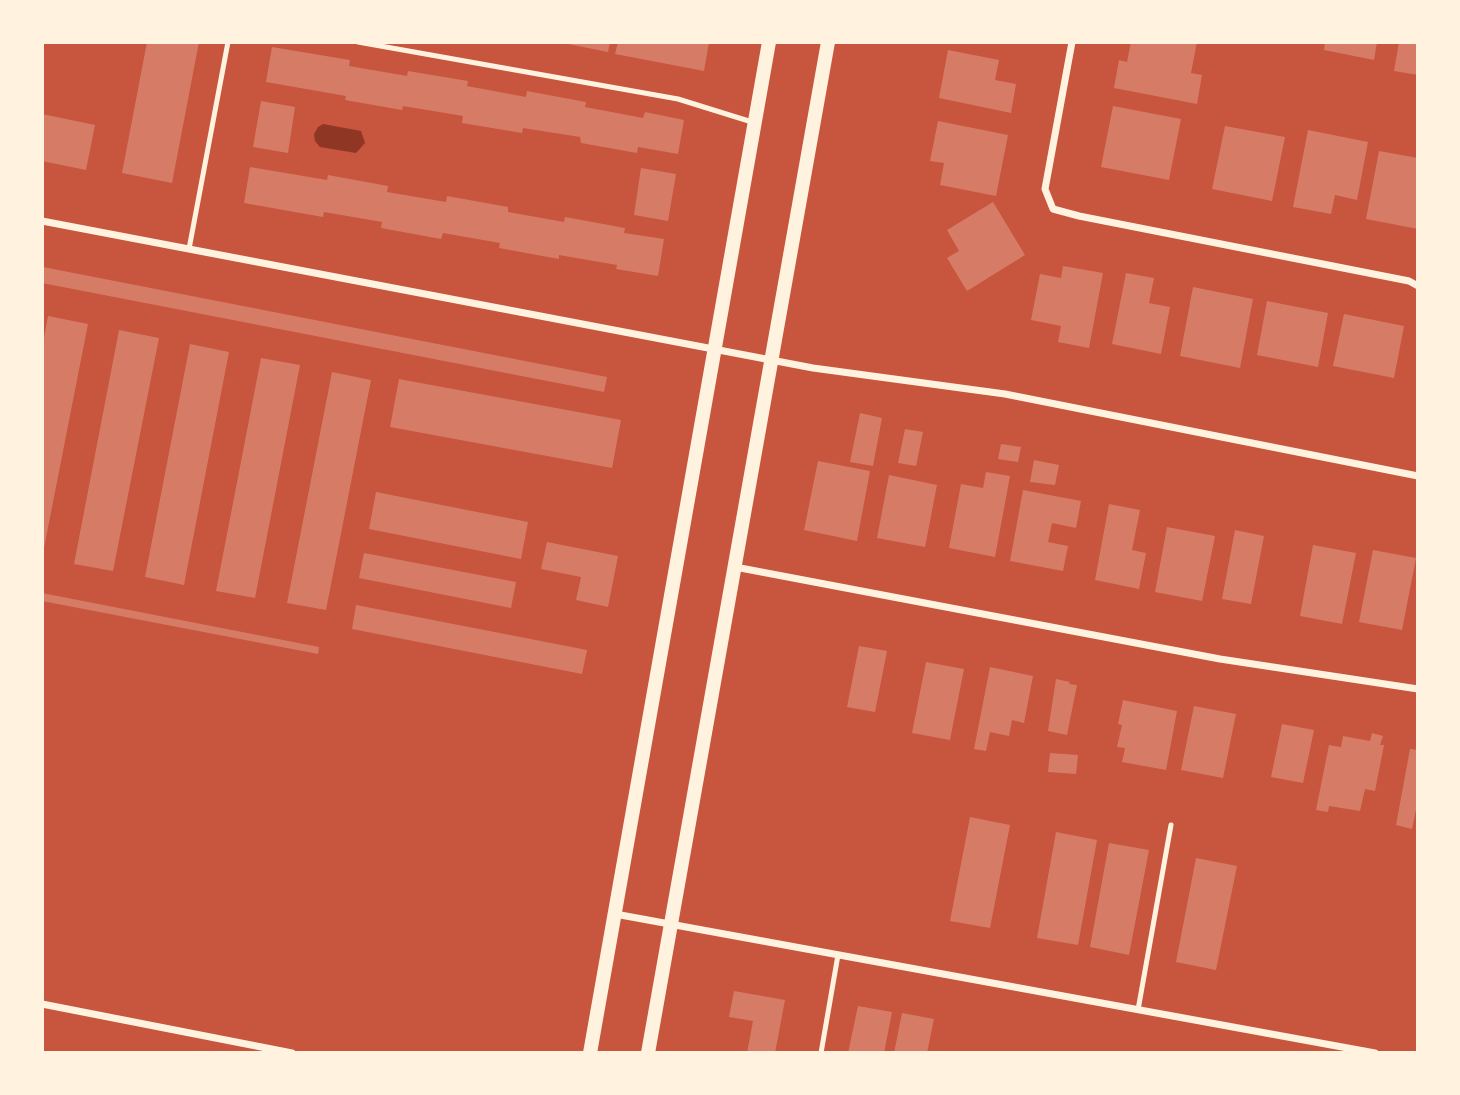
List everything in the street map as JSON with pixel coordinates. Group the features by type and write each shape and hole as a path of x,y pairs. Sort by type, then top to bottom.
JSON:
{"main road":[{"path":"590,1053 769,42"},
{"path":"648,1053 828,42"}],"street":[{"path":"1072,42 1045,188 1054,209 1409,281 1418,286"},
{"path":"42,221 813,368 1005,394 1418,476"},
{"path":"734,567 1170,650 1418,689"},
{"path":"615,914 1375,1053"},
{"path":"42,1004 292,1053"}],"lane":[{"path":"188,249 228,42"},
{"path":"358,42 678,99 755,123"},
{"path":"1138,1010 1171,825"},
{"path":"821,1053 838,955"}],"shaded area":[{"path":"323,124 361,131 365,143 356,153 320,147 314,134"}],"building":[{"path":"147,42 199,42 172,183 122,173"},
{"path":"563,42 610,42 608,52"},
{"path":"618,42 709,42 704,71 615,54"},
{"path":"1131,42 1197,42 1191,73 1202,75 1197,104 1114,88 1119,60 1127,62"},
{"path":"1325,42 1377,42 1374,60 1324,50"},
{"path":"1399,42 1418,42 1418,75 1394,71"},
{"path":"272,47 350,60 349,66 407,76 408,71 468,81 467,86 526,97 527,91 586,102 585,107 643,118 645,112 684,120 678,154 638,147 637,153 581,143 580,137 523,128 522,133 462,123 463,116 403,106 402,110 345,100 346,96 266,82"},
{"path":"948,50 999,60 995,80 1016,84 1011,113 939,98"},
{"path":"261,101 295,107 288,153 253,147"},
{"path":"1113,106 1181,119 1169,180 1101,167"},
{"path":"42,114 95,125 86,170 42,161"},
{"path":"938,121 1008,135 996,196 940,185 944,163 930,161"},
{"path":"1225,126 1285,137 1272,201 1212,189"},
{"path":"1308,130 1368,142 1357,200 1335,195 1331,214 1293,207"},
{"path":"1379,151 1418,158 1418,229 1366,219"},
{"path":"250,167 327,180 328,175 388,186 387,192 446,202 447,196 508,207 508,212 564,222 565,217 625,228 624,233 664,239 658,276 616,269 617,265 559,255 559,259 499,248 500,243 443,233 441,239 381,228 382,222 324,212 323,217 244,203"},
{"path":"641,168 676,174 668,221 634,215"},
{"path":"993,202 1025,255 967,291 947,258 959,251 947,230"},
{"path":"1063,266 1103,273 1089,348 1058,342 1061,326 1031,320 1040,274 1061,278"},
{"path":"43,267 607,377 604,392 42,283"},
{"path":"1126,273 1154,278 1149,303 1170,307 1161,354 1112,344"},
{"path":"1193,287 1253,299 1240,368 1180,356"},
{"path":"1267,301 1328,313 1318,367 1257,355"},
{"path":"1344,314 1404,326 1394,378 1333,366"},
{"path":"48,316 88,324 43,553 42,349"},
{"path":"119,330 159,338 113,571 74,564"},
{"path":"190,344 229,352 184,585 145,577"},
{"path":"261,358 300,365 255,598 216,591"},
{"path":"332,372 371,380 326,610 287,603"},
{"path":"399,379 621,420 612,468 390,427"},
{"path":"860,413 882,418 873,466 850,462"},
{"path":"905,429 923,432 916,466 898,463"},
{"path":"1001,444 1021,447 1018,462 998,459"},
{"path":"1034,460 1059,465 1055,485 1030,482"},
{"path":"818,461 870,471 857,541 804,530"},
{"path":"986,472 1010,476 995,557 949,548 961,484 983,488"},
{"path":"889,475 937,485 925,547 877,538"},
{"path":"1023,490 1081,501 1076,528 1052,523 1048,542 1068,546 1063,571 1010,561"},
{"path":"376,492 528,522 521,559 369,529"},
{"path":"1109,504 1140,510 1132,550 1146,553 1139,589 1095,580"},
{"path":"1167,527 1215,536 1202,601 1155,592"},
{"path":"1235,530 1264,536 1251,604 1222,599"},
{"path":"547,542 618,556 608,607 576,600 581,577 541,569"},
{"path":"1313,545 1356,553 1342,624 1300,616"},
{"path":"1373,550 1416,558 1402,630 1359,622"},
{"path":"364,553 516,582 511,608 359,578"},
{"path":"42,593 319,647 318,654 42,601"},
{"path":"356,605 587,650 582,674 352,629"},
{"path":"859,646 887,651 875,712 847,707"},
{"path":"926,662 964,669 950,740 912,733"},
{"path":"990,667 1033,676 1024,723 1012,720 1009,736 990,732 986,751 974,749"},
{"path":"1056,679 1077,685 1067,735 1048,731"},
{"path":"1123,700 1177,711 1166,770 1122,762 1125,748 1117,747 1122,725 1118,724"},
{"path":"1194,706 1236,714 1223,778 1181,770"},
{"path":"1282,724 1314,730 1303,783 1271,777"},
{"path":"1372,733 1383,736 1380,745 1384,745 1375,791 1365,789 1360,811 1329,806 1328,812 1316,810 1329,745 1341,747 1343,736 1370,741"},
{"path":"1410,749 1418,750 1418,800 1412,829 1396,825"},
{"path":"1050,753 1078,755 1076,774 1048,772"},
{"path":"970,817 1010,825 990,928 950,921"},
{"path":"1056,832 1097,840 1078,945 1037,938"},
{"path":"1109,843 1149,850 1129,955 1090,947"},
{"path":"1196,858 1237,866 1216,970 1176,962"},
{"path":"734,991 785,1000 775,1053 747,1053 753,1021 729,1017"},
{"path":"858,1006 892,1012 884,1053 848,1053"},
{"path":"902,1013 934,1019 927,1053 894,1053"}]}
